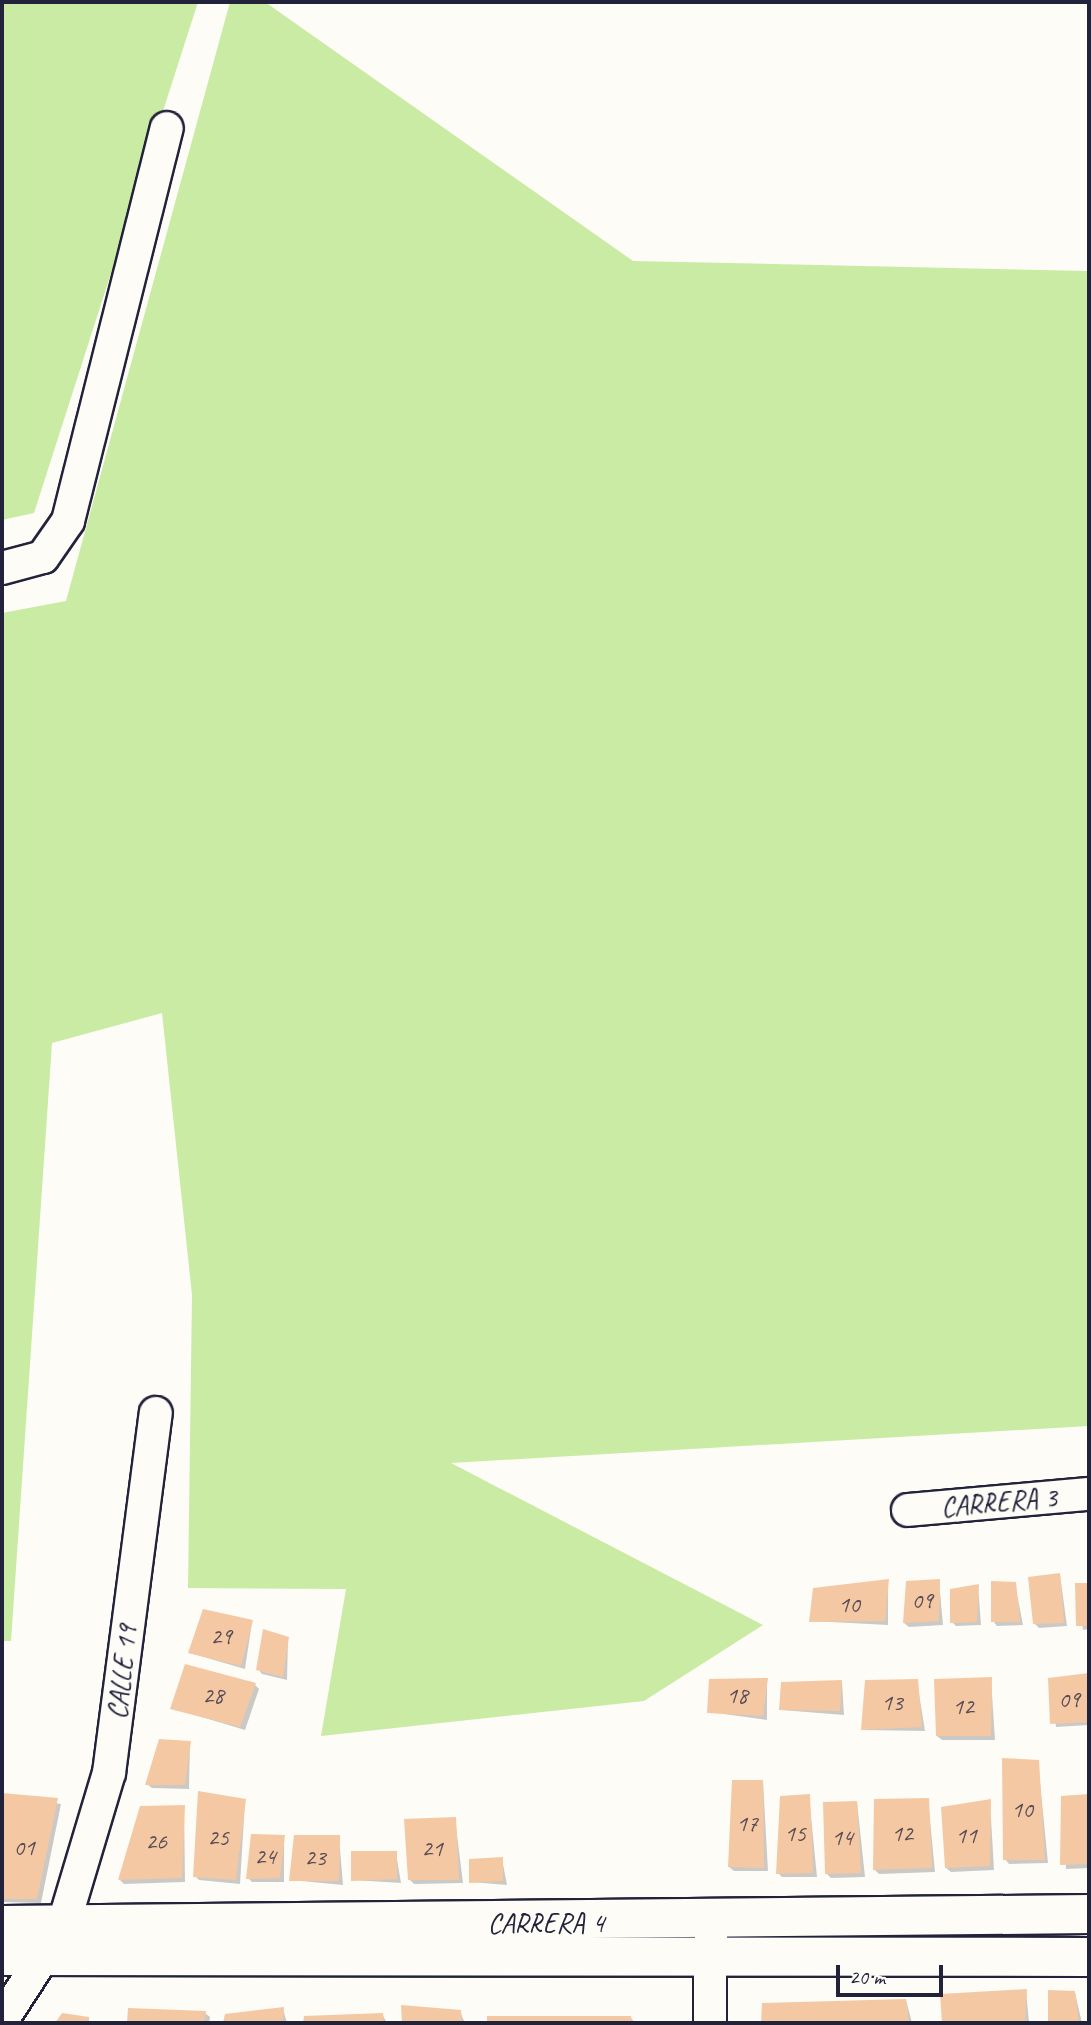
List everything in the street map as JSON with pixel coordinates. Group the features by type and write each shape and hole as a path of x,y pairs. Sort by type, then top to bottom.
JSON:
{"main road":[{"name":"CARRERA 4","path":"2,1925 54,1940 711,1937 1089,1914"},
{"name":"CARRERA 4","path":"711,1937 1089,1957"},
{"name":"CARRERA 4","path":"2,1956 54,1940"}],"street":[{"path":"2,568 44,557 68,521 167,128"},
{"name":"CALLE 19","path":"2,2020 54,1940 108,1773 156,1413"},
{"name":"CARRERA 3","path":"908,1510 1089,1494"},
{"path":"710,2023 711,1937"}],"green space":[{"path":"2,2 198,2 34,513 2,520"},
{"path":"230,2 265,2 633,261 1089,271 1089,1426 451,1463 763,1625 644,1701 321,1736 346,1589 188,1588 192,1295 162,1013 52,1043 11,1641 2,1641 2,613 66,601"}],"building":[{"path":"1060,1573 1064,1623 1033,1624 1028,1577"},
{"path":"889,1579 885,1621 809,1622 813,1588"},
{"path":"940,1579 939,1621 903,1623 906,1581"},
{"path":"991,1581 1016,1582 1020,1622 991,1622"},
{"path":"1075,1583 1089,1583 1089,1626 1076,1626"},
{"path":"979,1584 977,1622 950,1623 950,1589"},
{"path":"203,1609 253,1620 241,1666 188,1653"},
{"path":"263,1629 289,1637 283,1677 256,1670"},
{"path":"185,1664 256,1683 240,1727 170,1709"},
{"path":"1089,1673 1089,1722 1050,1724 1048,1678"},
{"path":"992,1677 991,1736 936,1736 934,1679"},
{"path":"768,1678 763,1716 707,1713 709,1679"},
{"path":"918,1679 922,1727 861,1730 865,1680"},
{"path":"842,1680 840,1711 779,1710 781,1682"},
{"path":"159,1739 191,1741 185,1785 145,1785"},
{"path":"1002,1758 1039,1760 1045,1860 1003,1860"},
{"path":"732,1780 763,1780 764,1868 728,1867"},
{"path":"198,1791 246,1799 236,1880 193,1877"},
{"path":"2,1793 58,1798 37,1899 2,1899"},
{"path":"810,1794 813,1873 776,1874 780,1796"},
{"path":"1089,1794 1089,1864 1060,1865 1061,1796"},
{"path":"929,1798 932,1868 873,1870 874,1799"},
{"path":"991,1799 990,1866 945,1868 941,1807"},
{"path":"857,1801 861,1873 825,1874 823,1802"},
{"path":"185,1805 182,1878 118,1880 140,1806"},
{"path":"456,1817 459,1880 408,1880 404,1819"},
{"path":"251,1834 285,1835 280,1878 246,1879"},
{"path":"294,1835 340,1835 339,1881 289,1881"},
{"path":"351,1851 397,1851 397,1879 351,1881"},
{"path":"503,1857 503,1881 469,1883 469,1859"},
{"path":"1027,1989 1025,2023 942,2023 940,1994"},
{"path":"1048,1990 1075,1991 1079,2023 1048,2023"},
{"path":"906,1999 909,2023 761,2023 762,2003"},
{"path":"401,2005 461,2010 462,2023 402,2023"},
{"path":"284,2007 283,2023 223,2023 225,2014"},
{"path":"128,2008 206,2011 204,2023 127,2023"},
{"path":"62,2013 89,2017 89,2023 55,2023"},
{"path":"383,2013 384,2023 303,2023 304,2016"},
{"path":"487,2016 631,2016 632,2023 487,2023"}]}
